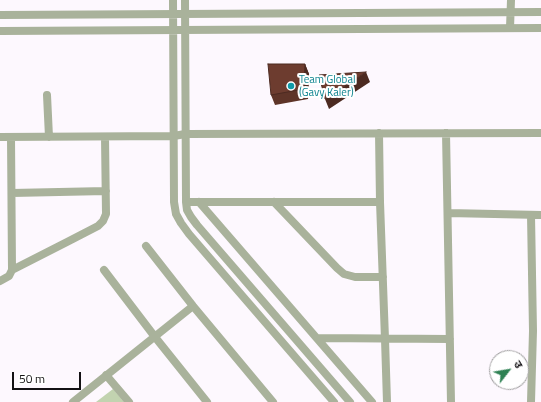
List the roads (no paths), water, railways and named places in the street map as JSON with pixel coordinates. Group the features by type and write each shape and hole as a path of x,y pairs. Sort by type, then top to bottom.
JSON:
{"street":[{"path":"173,0 174,202 176,214 180,223 334,402"},
{"path":"185,0 186,202 191,217 350,402"},
{"path":"510,0 510,28"},
{"path":"0,15 541,12"},
{"path":"0,30 541,28"},
{"path":"47,95 48,137"},
{"path":"379,133 387,402"},
{"path":"446,133 451,402"},
{"path":"0,137 174,136 185,134 541,133"},
{"path":"0,282 9,276 12,270 11,137"},
{"path":"12,270 98,226 103,221 106,214 105,137"},
{"path":"12,193 106,191"},
{"path":"186,202 380,202"},
{"path":"199,202 372,402"},
{"path":"274,202 344,274 355,277 383,277"},
{"path":"448,214 541,215"},
{"path":"531,215 537,331 531,402"},
{"path":"146,246 193,306 273,402"},
{"path":"104,270 207,402"},
{"path":"73,402 193,306"},
{"path":"317,338 450,339"},
{"path":"106,375 128,402"}],"place":[{"name":"Team Global (Gavy Kaler)","path":"291,86"}]}
